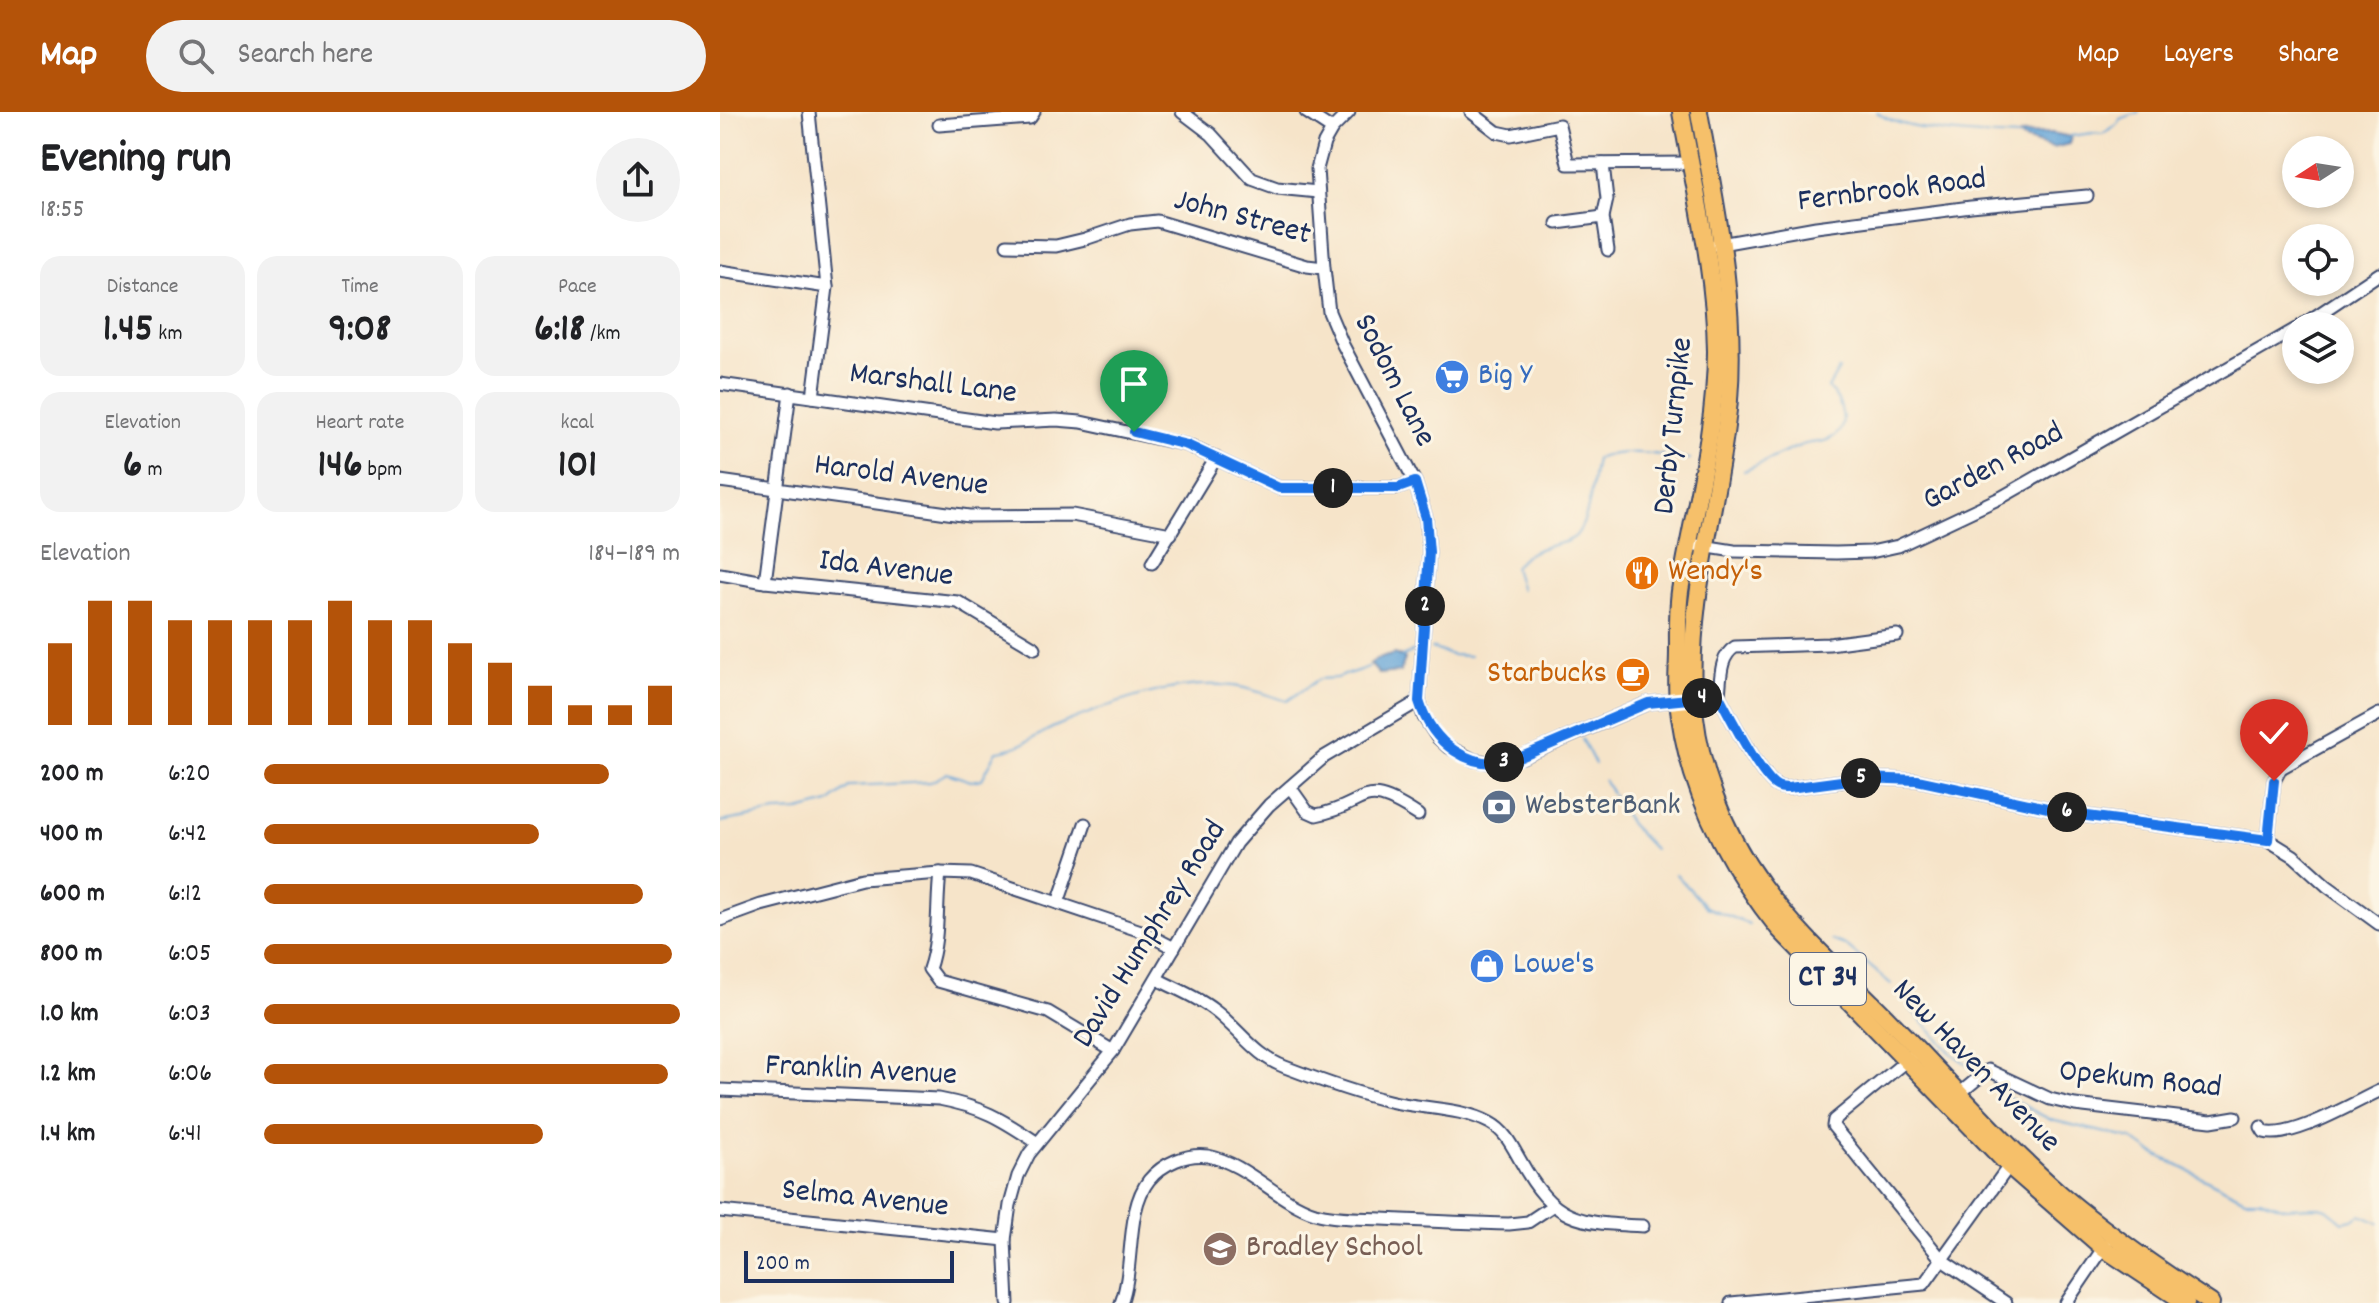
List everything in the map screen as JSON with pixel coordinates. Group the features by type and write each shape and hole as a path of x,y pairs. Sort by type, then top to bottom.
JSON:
{"highway":[{"name":"Derby Turnpike","path":"1681,112 1714,318 1714,388 1701,483 1697,590 1685,698"},
{"name":"Derby Turnpike","path":"1697,551 1729,400 1730,353 1725,265 1699,112"},
{"path":"1707,267 1725,265"},
{"name":"New Haven Avenue","path":"1685,698 1714,791 1733,838 1762,886 2009,1166 2186,1303"},
{"name":"New Haven Avenue","path":"1912,1055 1959,1094 2107,1241 2211,1303"}],"street":[{"path":"809,112 827,287 813,397"},
{"path":"939,125 1030,118 1034,112"},
{"path":"1182,112 1211,134 1259,183 1318,192"},
{"path":"1306,112 1332,129"},
{"name":"Sodom Lane","path":"1349,112 1332,129 1320,155 1318,192 1329,312 1415,482 1426,518 1429,552 1419,701"},
{"path":"1471,112 1497,132 1511,135 1559,125"},
{"path":"1561,112 1559,125 1568,164 1690,163"},
{"path":"1603,164 1607,199 1603,217 1608,250"},
{"name":"Fernbrook Road","path":"1704,246 1816,227 2087,196"},
{"path":"1557,223 1603,217"},
{"name":"John Street","path":"1007,245 1056,246 1130,224 1157,221 1307,266 1324,268"},
{"path":"720,271 827,287"},
{"name":"Garden Road","path":"2322,312 2379,274"},
{"name":"Garden Road","path":"1697,551 1849,553 1898,546 2002,497 2282,337"},
{"name":"Marshall Lane","path":"720,384 995,423 1081,422 1187,445 1279,488 1398,488 1415,482"},
{"path":"765,582 790,393"},
{"path":"1152,563 1216,458"},
{"name":"Harold Avenue","path":"720,481 969,516 1072,515 1171,534"},
{"name":"Ida Avenue","path":"720,574 765,582 958,602 1035,648"},
{"path":"1897,635 1805,646 1735,647 1727,652 1723,660 1719,696 1758,763 1778,787 1864,778 1917,780 2080,815 2268,840 2294,856 2327,886 2376,917"},
{"path":"1419,701 1424,717 1448,747 1474,760 1493,763 1522,757 1648,703 1719,696"},
{"name":"David Humphrey Road","path":"1008,1303 1005,1240 1018,1176 1036,1142 1113,1051 1236,843 1259,815 1324,757 1419,701"},
{"path":"2268,840 2274,781 2281,768 2379,714"},
{"path":"1290,787 1307,811 1316,815 1378,794 1392,798 1418,815"},
{"path":"1058,903 1085,824"},
{"path":"720,920 761,905 862,879 940,873 971,874 1141,931 1174,948"},
{"path":"940,873 936,906 939,929 929,969 938,981 1048,1012 1113,1051"},
{"path":"1157,979 1208,1005 1252,1047 1282,1066 1389,1101 1477,1117 1492,1124 1510,1142 1531,1181 1552,1206 1573,1217 1600,1225 1643,1226"},
{"path":"1912,1055 1834,1120 1833,1126 1942,1260 2006,1303"},
{"name":"Opekum Road","path":"1959,1094 1988,1070 2040,1096 2075,1105 2211,1121 2235,1117"},
{"name":"Franklin Avenue","path":"720,1090 939,1099 970,1105 995,1115 1036,1142"},
{"path":"2261,1127 2264,1132 2278,1133 2378,1094"},
{"path":"1121,1303 1127,1285 1139,1196 1161,1169 1180,1159 1202,1156 1220,1160 1303,1208 1327,1216 1509,1224 1528,1222 1552,1206"},
{"path":"1731,1303 1924,1284 2009,1166"},
{"name":"Selma Avenue","path":"720,1211 1005,1240"},
{"path":"2066,1303 2107,1241"}],"water":[{"path":"2052,133 2071,137 2069,144 2053,148 2018,137 2022,134"},
{"path":"1395,654 1405,659 1400,672 1379,674 1370,664 1377,659"}],"waterway":[{"path":"1877,112 1888,119 1923,128 2020,137"},
{"path":"2070,136 2102,134 2118,124 2120,119 2139,112"},
{"path":"1744,471 1802,445 1824,441 1840,430 1841,408 1828,388 1839,369"},
{"path":"1521,590 1514,568 1522,559 1530,553 1573,538 1578,533 1588,507 1596,459 1619,453 1690,459"},
{"path":"1431,648 1451,655 1470,656"},
{"path":"1402,657 1414,651"},
{"path":"720,822 799,811 829,803 850,786 931,782 947,773 971,781 982,779 997,751 1021,744 1100,709 1166,689 1211,685 1240,687 1287,701 1319,679 1336,678 1369,667"},
{"path":"1582,739 1595,764"},
{"path":"1604,780 1630,824 1654,849"},
{"path":"1676,874 1706,907 1749,924"},
{"path":"1831,940 1845,945 1891,984"},
{"path":"1908,1006 1952,1054 1973,1068"},
{"path":"1991,1079 1999,1093 2051,1120 2132,1139 2151,1152 2245,1199 2260,1199 2285,1208 2320,1207 2343,1222 2360,1215 2379,1223"}],"place":[{"name":"Big Y","path":"1452,377"},
{"name":"Wendy's","path":"1642,573"},
{"name":"Starbucks","path":"1633,675"},
{"name":"WebsterBank","path":"1499,807"},
{"name":"Lowe's","path":"1487,966"},
{"name":"Bradley School","path":"1220,1249"}],"route":[{"path":"1134,432 1187,445 1279,488 1398,488 1415,482 1426,518 1429,552 1419,701 1424,717 1437,737 1460,755 1474,760 1493,763 1514,760 1648,703 1719,696 1758,763 1778,787 1864,778 1917,780 2080,815 2268,840 2274,781"}]}
